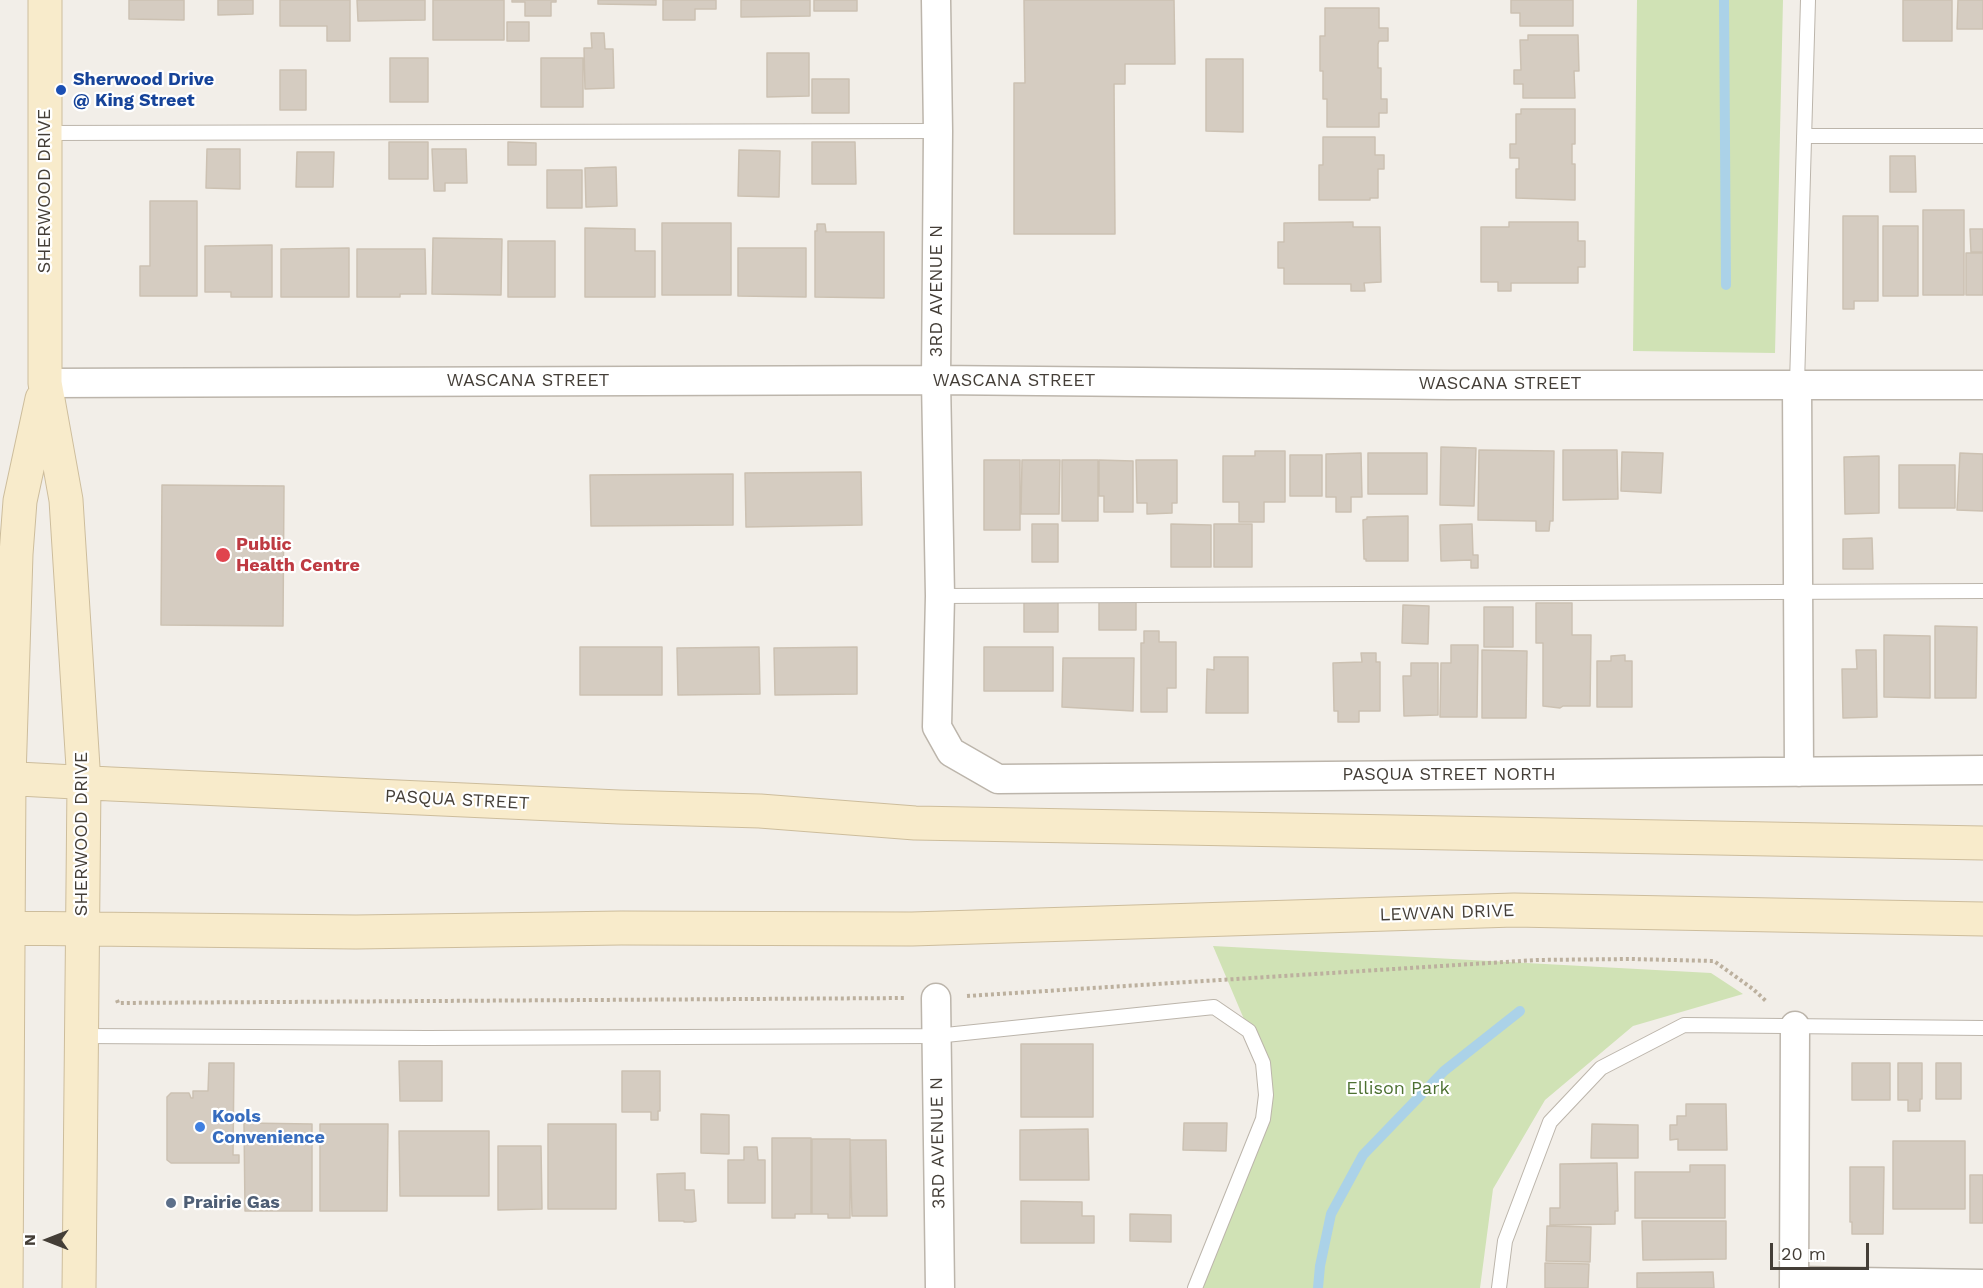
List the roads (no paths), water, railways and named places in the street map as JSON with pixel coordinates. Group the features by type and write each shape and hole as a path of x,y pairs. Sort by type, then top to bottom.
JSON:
{"main road":[{"name":"SHERWOOD DRIVE","path":"45,0 45,383 66,500 84,783 79,1288"},
{"name":"SHERWOOD DRIVE","path":"6,1288 5,778 20,501 45,383"},
{"name":"PASQUA STREET","path":"5,778 607,807 760,810 915,822 1983,843"},
{"name":"LEWVAN DRIVE","path":"83,929 357,932 621,928 912,929 1514,910 1983,919"},
{"path":"5,928 83,929"}],"street":[{"name":"3RD AVENUE N","path":"936,0 938,131 936,380 940,596 937,727"},
{"name":"WASCANA STREET","path":"45,383 936,380 1450,385 1983,385"},
{"path":"1797,384 1799,772"},
{"name":"PASQUA STREET NORTH","path":"937,727 951,752 998,779 1983,770"},
{"name":"3RD AVENUE N","path":"936,998 940,1288"},
{"path":"1795,1026 1794,1285 1983,1284"}],"lane":[{"path":"1797,384 1808,0"},
{"path":"45,133 938,131"},
{"path":"1804,136 1983,136"},
{"path":"940,596 1983,591"},
{"path":"82,1036 415,1038 936,1036 1214,1007 1249,1031 1263,1063 1266,1095 1263,1119 1195,1288"},
{"path":"1499,1288 1505,1241 1550,1122 1601,1068 1684,1025 1983,1028"}],"waterway":[{"path":"1724,0 1726,285"},
{"path":"1318,1288 1320,1266 1331,1214 1363,1155 1444,1071 1520,1011"}],"place":[{"name":"Sherwood Drive @ King Street","path":"61,90"},
{"name":"Public Health Centre","path":"223,555"},
{"name":"Kools Convenience","path":"200,1127"},
{"name":"Prairie Gas","path":"171,1203"}],"park label":[{"name":"Ellison Park","path":"1398,1089"}]}
